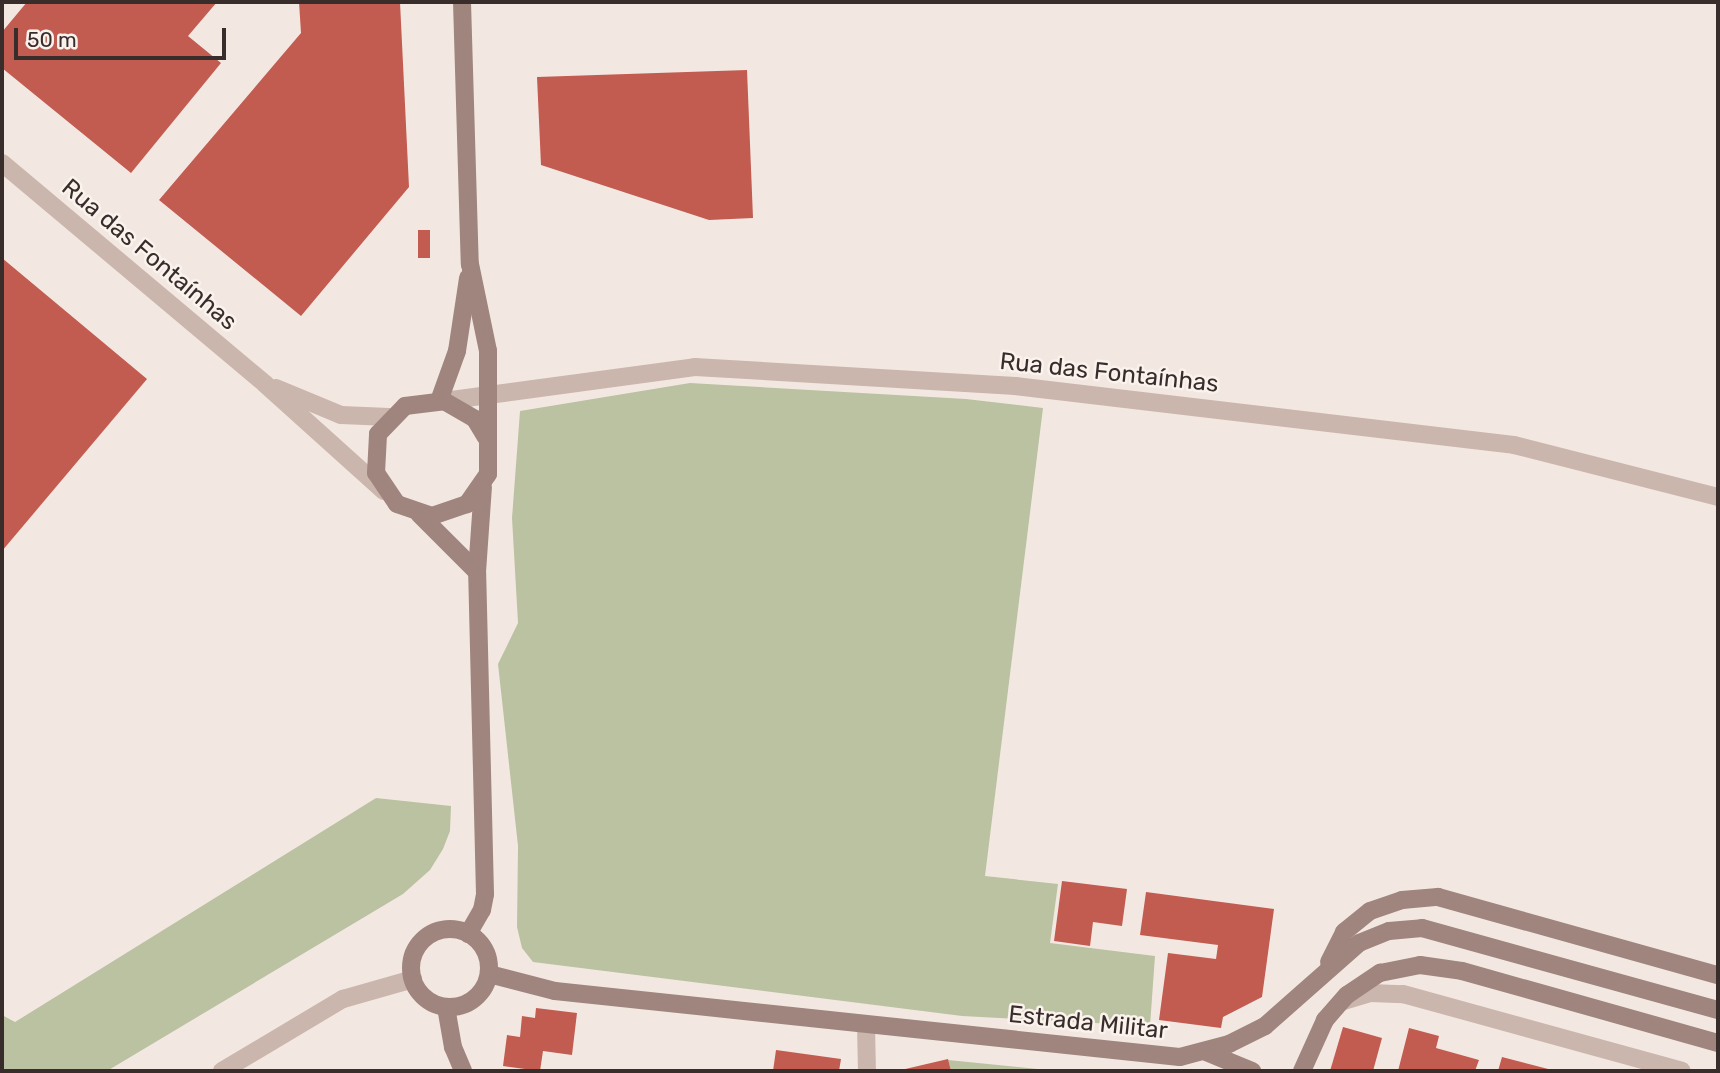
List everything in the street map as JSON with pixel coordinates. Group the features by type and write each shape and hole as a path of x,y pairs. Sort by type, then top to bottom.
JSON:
{"street":[{"path":"462,2 470,264 488,351 486,437 490,456 483,484 477,572 485,894 482,910 468,933"},
{"name":"Rua das Fontaínhas","path":"2,163 265,384 384,491"},
{"path":"442,401 457,351 470,264"},
{"name":"Rua das Fontaínhas","path":"442,401 695,367 1015,386 1514,444 1718,497"},
{"path":"265,384 341,415 389,417"},
{"path":"477,572 419,514 397,504 384,491 376,473 374,453 389,417 405,406 442,401 463,408 486,437"},
{"path":"419,514 450,513 467,504 483,484"},
{"path":"1326,968 1344,932 1362,916 1402,900 1438,897 1718,975"},
{"name":"Estrada Militar","path":"489,974 555,991 1138,1055 1206,1052 1265,1026 1290,1009 1326,968 1374,936 1422,928 1718,1010"},
{"path":"446,930 468,933 487,955 489,974 479,996 458,1007 446,1007 425,998 413,979 413,956 426,938 446,930"},
{"path":"1302,1071 1315,1038 1338,1003 1380,974 1420,965 1442,967 1718,1044"},
{"path":"222,1071 343,999 413,979"},
{"path":"1338,1003 1370,993 1404,994 1682,1071"},
{"path":"446,1007 453,1047 463,1071"},
{"path":"866,1025 867,1071"},
{"path":"1206,1052 1252,1071"}],"green space":[{"path":"690,383 966,399 1043,408 985,876 1058,884 1050,943 1155,956 1150,1026 962,1016 533,962 522,948 517,927 518,846 498,664 518,623 512,518 520,411"},
{"path":"376,798 451,806 450,831 443,849 430,870 403,894 107,1071 2,1071 2,1015 15,1022"},
{"path":"948,1060 1057,1071 951,1071"}],"building":[{"path":"27,2 217,2 188,36 221,63 131,173 2,68 2,32"},
{"path":"299,2 400,2 409,187 301,316 159,200 301,33"},
{"path":"747,70 753,218 709,220 541,165 537,77"},
{"path":"418,230 430,230 430,258 418,258"},
{"path":"2,258 147,379 2,551"},
{"path":"1062,881 1127,889 1122,926 1093,922 1090,946 1054,941"},
{"path":"1146,892 1274,909 1262,997 1223,1017 1221,1028 1159,1020 1168,953 1216,959 1218,945 1140,935"},
{"path":"536,1008 577,1013 572,1055 543,1051 540,1071 503,1066 507,1035 520,1037 522,1016 535,1018"},
{"path":"1343,1027 1382,1038 1373,1071 1330,1071"},
{"path":"1409,1028 1439,1036 1436,1048 1479,1060 1475,1071 1398,1071"},
{"path":"776,1050 841,1059 839,1071 773,1071"},
{"path":"1502,1057 1552,1070 1552,1071 1498,1071"},
{"path":"948,1059 951,1071 901,1071 901,1070"}]}
